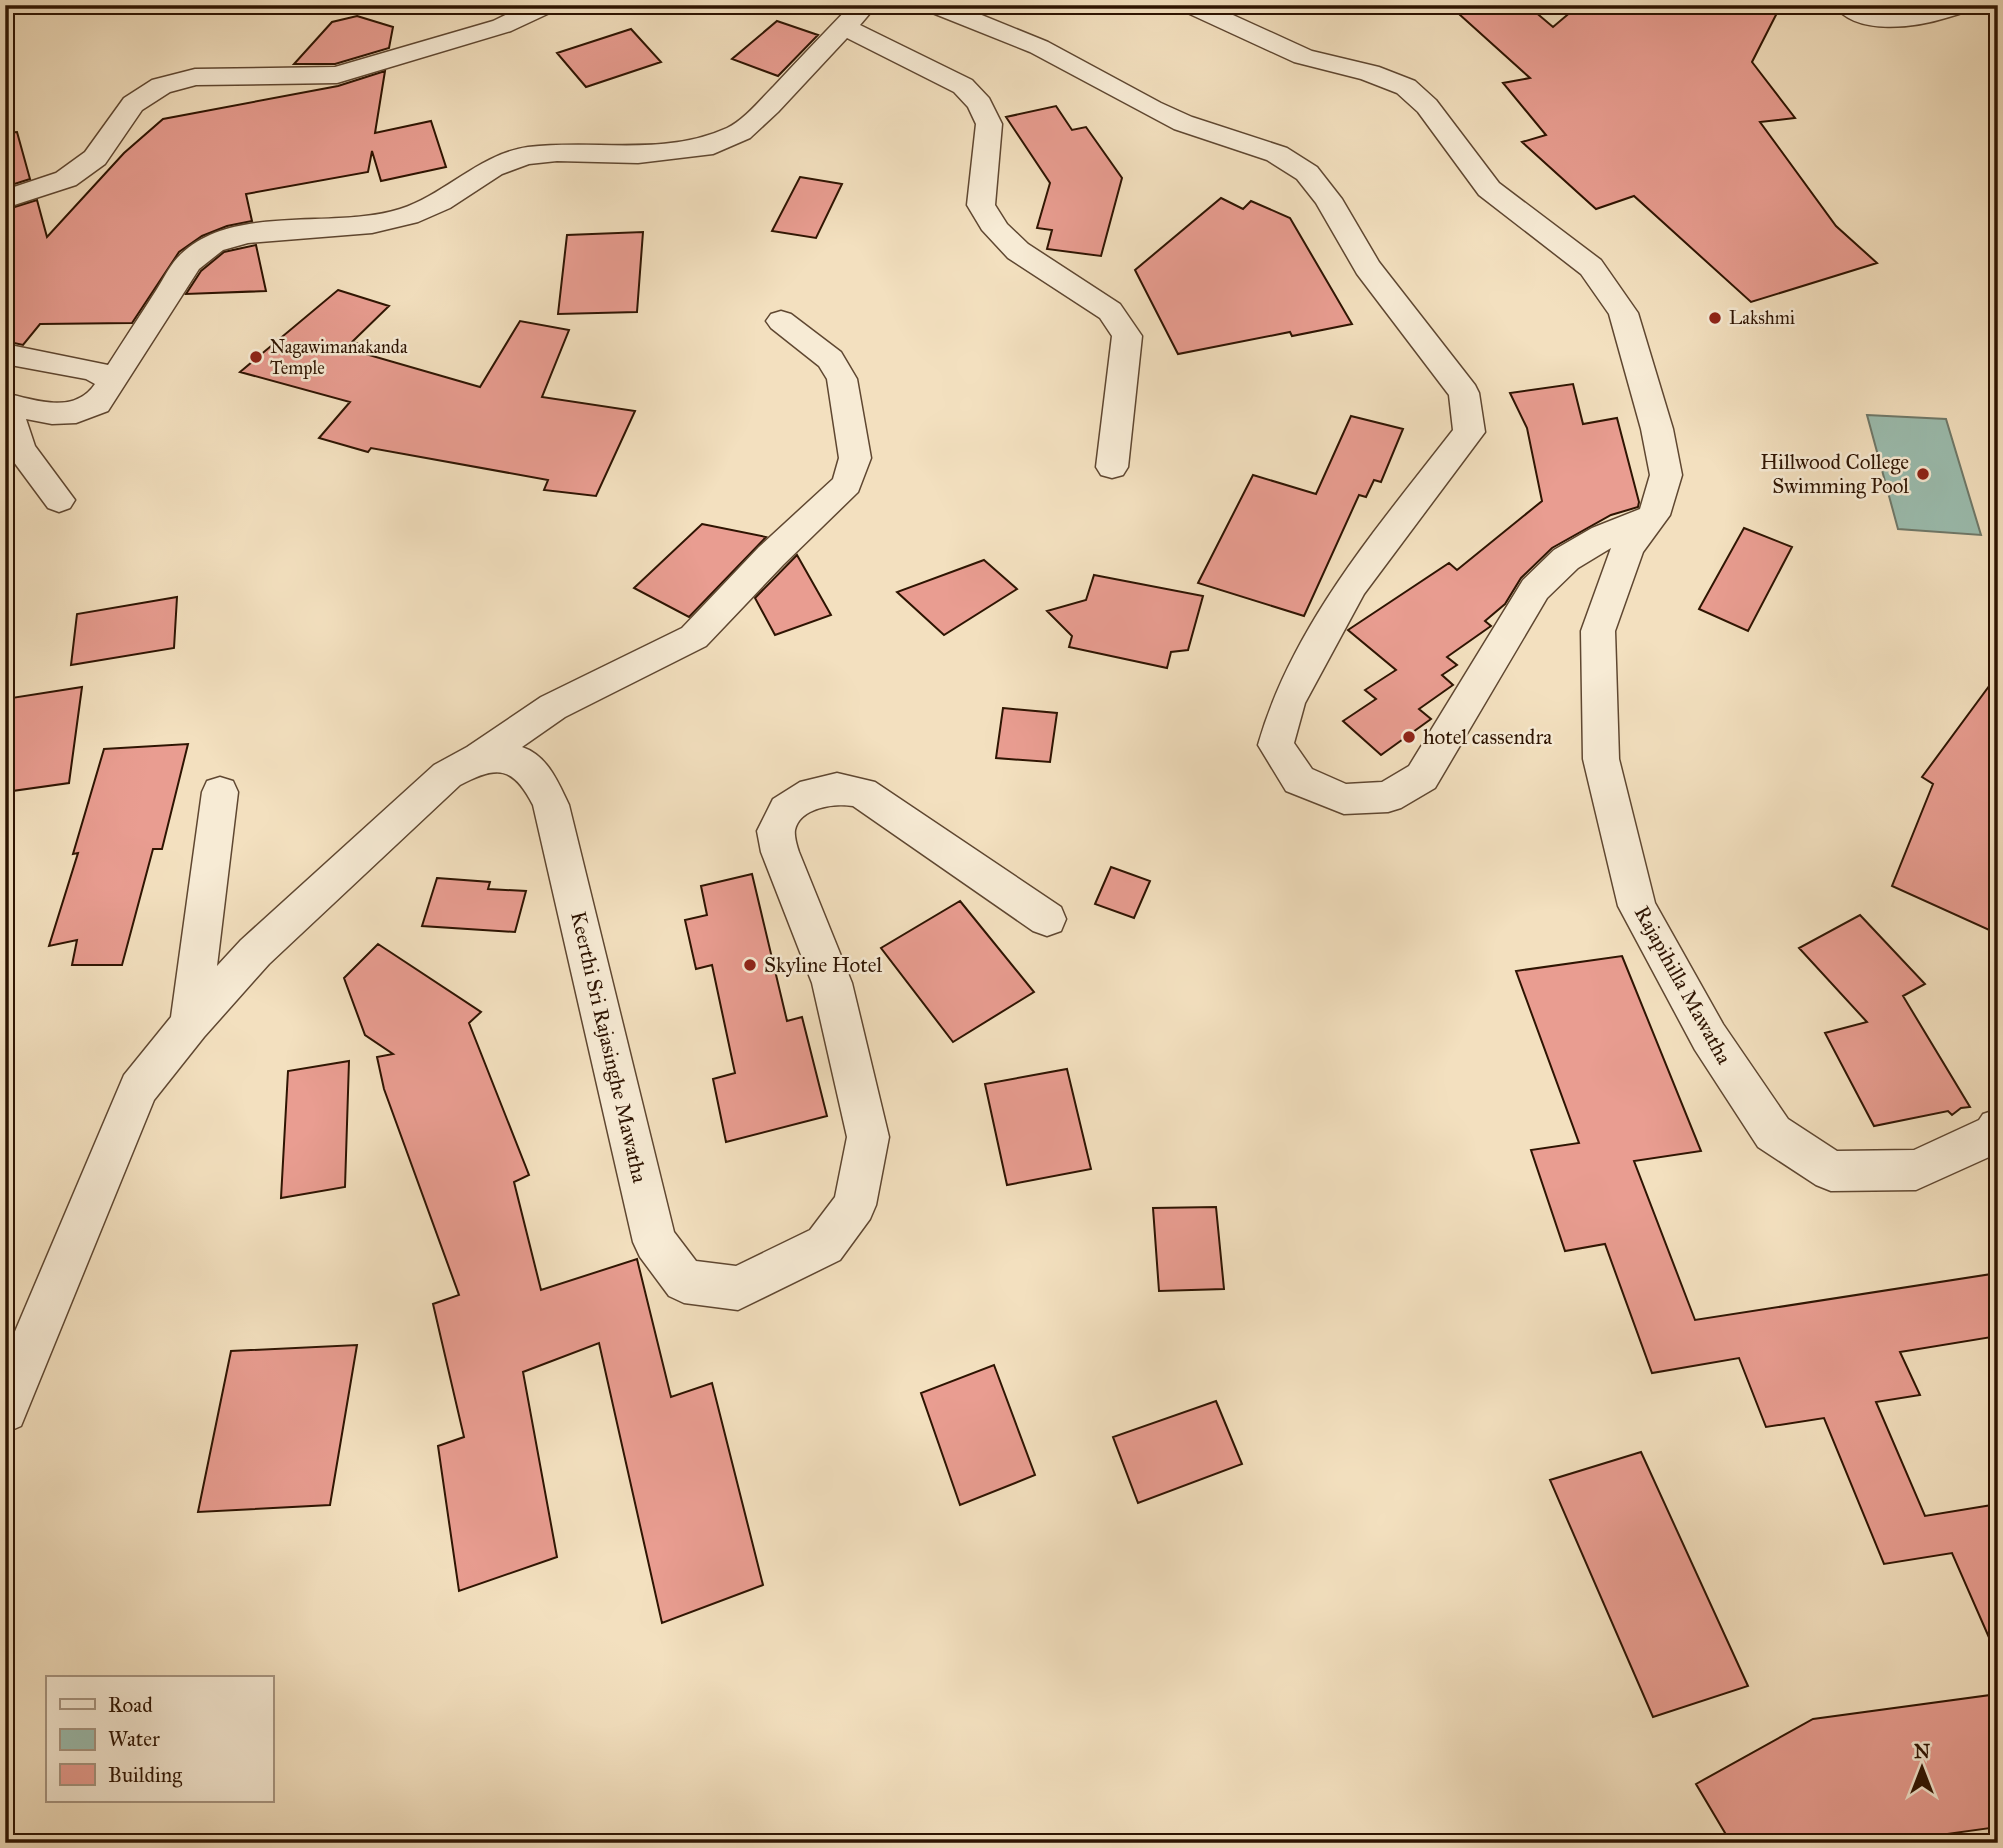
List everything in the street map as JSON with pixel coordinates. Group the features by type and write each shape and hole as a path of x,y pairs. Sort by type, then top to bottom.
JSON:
{"street":[{"path":"5,199 27,194 66,179 95,158 133,104 161,86 195,77 337,75 502,26 547,5"},
{"path":"59,500 21,450 5,405 55,414 76,412 97,403 189,262 214,243 248,234 372,224 408,216 440,202 492,168 525,156 557,153 638,155 703,148 740,132 769,106 865,5"},
{"path":"934,5 1039,47 1152,109 1184,123 1278,154 1307,173 1328,199 1367,267 1464,393 1469,432 1352,585 1288,702 1276,745 1299,780 1344,799 1388,797 1422,777 1535,589 1566,559 1604,537 1654,515"},
{"name":"Rajapihilla Mawatha","path":"1190,5 1303,57 1370,73 1406,88 1427,106 1489,189 1591,267 1623,313 1657,429 1666,475 1654,515 1628,547 1598,631 1601,759 1637,906 1709,1037 1773,1133 1831,1171 1916,1170 1994,1134 1998,1128"},
{"path":"1846,5 1851,10 1886,21 1909,21 1961,5"},
{"path":"844,27 963,86 980,104 989,124 981,205 996,230 1018,251 1110,311 1127,336 1112,467"},
{"path":"5,1410 138,1088 190,1024 255,952 447,775 480,757 553,707 694,637 771,556 847,484 855,458 842,379 830,359 781,321"},
{"path":"5,354 91,370 105,375 111,384"},
{"name":"Keerthi Sri Rajasinghe Mawatha","path":"480,757 517,760 536,776 551,805 655,1242 684,1281 738,1288 825,1245 855,1205 868,1137 832,983 780,852 776,831 786,810 813,793 836,788 862,793 1046,919"},
{"path":"190,1024 220,792"}],"water":[{"name":"Hillwood College Swimming Pool","path":"1867,415 1946,419 1981,535 1898,529"}],"building":[{"path":"1449,5 1527,5 1553,27 1579,5 1781,5 1752,62 1795,118 1760,122 1836,226 1877,263 1751,302 1634,196 1596,209 1522,142 1546,135 1503,83 1530,78"},
{"path":"357,16 393,27 389,48 335,64 294,64 332,22"},
{"path":"777,21 818,35 778,76 732,59"},
{"path":"631,29 661,62 586,87 557,53"},
{"path":"385,71 375,133 431,121 446,167 381,181 372,151 368,172 246,194 252,221 227,226 202,236 179,252 132,323 40,324 23,345 5,341 5,210 37,200 47,237 124,153 163,119 338,86"},
{"path":"1056,106 1072,130 1086,127 1122,178 1101,256 1047,249 1052,230 1037,228 1050,183 1006,117"},
{"path":"17,132 30,179 5,187 5,133"},
{"path":"800,177 842,184 816,238 772,231"},
{"path":"1221,198 1243,209 1251,201 1290,218 1352,324 1292,336 1290,332 1178,354 1135,270"},
{"path":"643,232 637,312 558,314 567,235"},
{"path":"256,245 266,291 186,294 201,271 224,252"},
{"path":"338,290 389,306 352,342 368,346 362,353 480,387 520,321 569,330 542,397 635,411 596,496 544,490 548,480 371,448 368,452 319,438 350,402 240,372"},
{"path":"1573,384 1583,424 1617,418 1639,502 1638,507 1611,515 1552,548 1521,578 1505,604 1485,621 1491,626 1447,657 1457,665 1442,675 1453,685 1419,709 1431,719 1381,755 1343,721 1376,699 1365,690 1396,670 1348,630 1449,563 1457,570 1542,501 1527,428 1510,393"},
{"path":"1351,416 1403,429 1381,482 1374,480 1366,497 1359,495 1304,616 1198,583 1253,475 1316,494"},
{"path":"702,524 766,537 689,617 634,588"},
{"path":"1744,528 1792,547 1748,631 1699,609"},
{"path":"797,555 831,615 775,635 755,598"},
{"path":"984,560 1017,589 944,635 897,592"},
{"path":"1094,575 1203,596 1188,650 1171,652 1167,668 1069,647 1072,636 1047,611 1086,600"},
{"path":"177,597 174,648 71,665 77,614"},
{"path":"1998,674 1998,934 1892,886 1933,784 1922,777"},
{"path":"82,687 69,783 5,792 5,699"},
{"path":"1003,708 1057,713 1050,762 996,758"},
{"path":"188,744 162,849 153,849 122,965 72,965 77,940 49,946 78,853 73,854 104,749"},
{"path":"1111,867 1150,881 1134,918 1095,904"},
{"path":"752,874 787,1021 802,1017 827,1116 726,1142 713,1079 735,1073 712,965 696,969 685,920 707,915 701,886"},
{"path":"437,878 490,882 488,889 526,891 515,932 422,926"},
{"path":"960,901 1034,992 953,1042 881,948"},
{"path":"1860,915 1925,984 1903,996 1970,1107 1961,1108 1952,1115 1948,1111 1874,1126 1825,1033 1867,1022 1799,948"},
{"path":"378,944 481,1012 469,1023 529,1175 514,1182 541,1290 637,1259 671,1397 712,1383 763,1585 662,1623 599,1343 523,1372 557,1557 459,1591 438,1446 464,1437 433,1304 459,1295 384,1089 377,1057 393,1054 365,1035 344,978"},
{"path":"1622,956 1701,1151 1634,1161 1695,1320 1998,1273 1998,1336 1900,1352 1920,1395 1876,1402 1925,1516 1998,1504 1998,1658 1952,1553 1884,1564 1824,1418 1766,1427 1739,1358 1652,1373 1605,1244 1565,1251 1531,1150 1579,1143 1516,971"},
{"path":"349,1061 345,1187 281,1198 288,1071"},
{"path":"1067,1069 1091,1169 1007,1185 985,1084"},
{"path":"1216,1207 1224,1289 1159,1291 1153,1208"},
{"path":"357,1345 330,1505 198,1512 231,1351"},
{"path":"994,1365 1035,1475 960,1505 921,1393"},
{"path":"1216,1401 1242,1464 1138,1503 1113,1437"},
{"path":"1641,1452 1748,1686 1653,1717 1550,1480"},
{"path":"1998,1694 1998,1827 1882,1843 1731,1843 1696,1784 1813,1719"}],"place":[{"name":"Lakshmi","path":"1715,318"},
{"name":"Nagawimanakanda Temple","path":"256,357"},
{"name":"Hillwood College Swimming Pool","path":"1923,474"},
{"name":"hotel cassendra","path":"1409,737"},
{"name":"Skyline Hotel","path":"750,965"}]}
